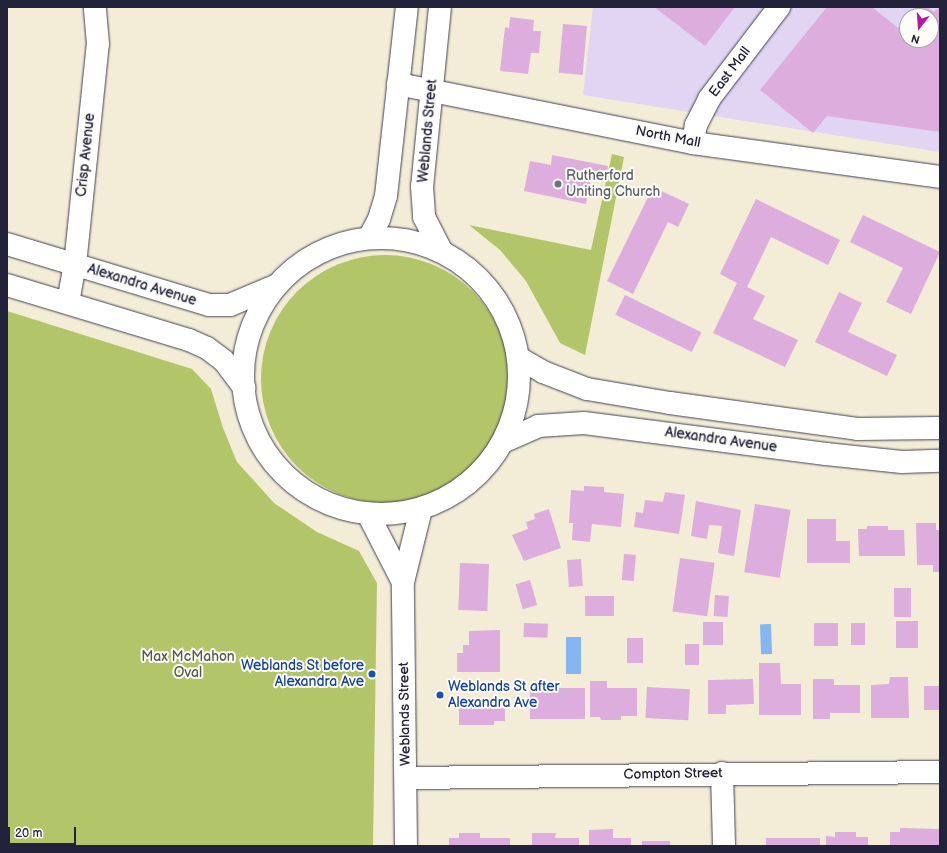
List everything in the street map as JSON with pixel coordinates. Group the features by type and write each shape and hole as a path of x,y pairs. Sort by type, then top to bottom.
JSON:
{"street":[{"name":"Crisp Avenue","path":"68,303 75,265 98,44 95,7"},
{"path":"369,238 379,219 386,196 407,7"},
{"name":"Weblands Street","path":"440,7 422,186 424,217 441,251"},
{"name":"East Mall","path":"693,143 696,125 709,99 779,7"},
{"name":"North Mall","path":"398,84 432,89 693,143 940,177"},
{"path":"369,238 414,242 441,251 464,265 485,284 502,306 513,332 520,358 519,401 505,441 490,464 470,484 447,499 421,509 393,514 368,514 343,509 319,500 298,487 279,470 264,450 252,427 245,403 244,353 251,329 261,306 276,285 303,262 315,255 334,246 369,238"},
{"name":"Alexandra Avenue","path":"7,244 209,305 230,305 276,285"},
{"path":"7,284 189,340 207,348 224,361 244,388"},
{"name":"Alexandra Avenue","path":"520,358 543,372 587,389 670,403 857,429 940,428"},
{"name":"Alexandra Avenue","path":"505,441 538,426 584,423 826,454 902,462 940,461"},
{"name":"Weblands Street","path":"406,846 403,582 421,509"},
{"name":"Weblands Street","path":"368,514 403,582"},
{"name":"Compton Street","path":"406,778 722,773 940,772"},
{"path":"722,773 724,846"}],"shaded area":[{"path":"593,7 940,7 940,152 583,95"}],"green space":[{"path":"612,154 624,157 585,355 560,343 526,281 500,250 469,225 591,250"},
{"path":"385,255 409,257 421,260 454,276 473,291 488,310 504,343 507,355 509,379 507,403 504,415 488,448 473,467 454,482 421,498 409,501 385,503 361,501 349,498 316,482 297,467 282,448 266,415 263,403 261,379 263,355 266,343 282,310 297,291 316,276 349,260 361,257"},
{"name":"Max McMahon Oval","path":"7,311 192,369 211,389 223,428 237,462 274,503 317,532 359,551 377,583 373,846 7,846"}],"water":[{"path":"760,624 771,624 772,654 761,654"},
{"path":"566,637 581,637 581,674 566,674"}],"building":[{"path":"654,7 735,7 705,46"},
{"path":"827,7 872,7 898,28 899,27 899,48 939,48 940,7 940,132 827,116 813,133 760,90"},
{"path":"916,7 928,8 915,8"},
{"path":"510,17 534,20 533,31 541,31 539,53 531,53 528,74 500,71 505,27 509,28"},
{"path":"563,24 587,26 583,75 559,73"},
{"name":"Rutherford Uniting Church","path":"552,155 608,166 606,177 592,174 586,204 524,191 530,161 551,165"},
{"path":"653,187 689,204 678,227 668,222 633,294 607,281"},
{"path":"756,199 840,240 828,265 771,237 747,287 765,296 753,319 798,340 785,367 713,333 737,283 720,274"},
{"path":"863,215 940,252 911,314 886,302 903,268 850,242"},
{"path":"839,292 862,303 848,332 897,355 887,376 815,342"},
{"path":"625,295 701,332 692,352 615,315"},
{"path":"584,486 604,487 604,492 624,494 621,527 592,524 590,542 572,540 573,523 569,523 571,490 584,491"},
{"path":"665,492 685,495 679,534 634,527 636,512 643,513 645,500 663,502"},
{"path":"696,501 741,510 734,556 718,553 722,526 709,525 707,539 691,536"},
{"path":"755,504 791,510 780,578 744,572"},
{"path":"549,509 561,548 524,561 512,535 528,529 526,522 535,519 534,514"},
{"path":"807,519 836,519 836,541 850,541 850,563 807,563"},
{"path":"916,523 936,523 936,530 940,530 940,572 933,572 933,565 917,565"},
{"path":"867,526 888,526 888,530 904,530 905,556 859,556 858,529 867,529"},
{"path":"624,554 636,555 634,581 622,580"},
{"path":"680,558 715,563 707,616 672,611"},
{"path":"581,559 583,586 569,587 567,560"},
{"path":"460,563 489,564 487,611 458,610"},
{"path":"530,580 537,605 523,609 516,584"},
{"path":"894,588 911,588 911,617 894,617"},
{"path":"715,595 729,596 728,617 714,616"},
{"path":"585,596 614,596 614,616 585,616"},
{"path":"896,621 918,621 918,648 896,648"},
{"path":"703,622 723,622 723,645 703,645"},
{"path":"524,623 548,624 547,638 524,637"},
{"path":"814,623 838,623 838,646 814,646"},
{"path":"851,623 865,623 865,645 851,645"},
{"path":"500,630 500,672 457,672 457,653 463,653 463,645 469,645 469,631"},
{"path":"627,638 643,638 643,663 627,663"},
{"path":"685,644 699,644 699,665 685,665"},
{"path":"759,663 780,663 781,684 801,684 801,715 759,715"},
{"path":"890,677 908,677 909,718 871,718 871,685 889,684"},
{"path":"753,679 754,704 726,705 726,714 708,714 708,680"},
{"path":"813,679 834,679 834,685 860,685 860,713 830,713 830,719 813,719"},
{"path":"590,681 607,681 607,688 637,688 637,716 621,716 621,720 601,720 600,717 590,717"},
{"path":"924,686 940,686 940,710 924,710"},
{"path":"647,687 690,689 688,720 645,718"},
{"path":"530,688 585,688 585,719 530,719"},
{"path":"459,699 505,699 505,721 494,721 494,725 459,725"},
{"path":"900,828 940,829 940,846 890,846 890,832 900,832"},
{"path":"613,829 613,838 631,838 631,846 589,846 589,830"},
{"path":"835,832 856,832 856,837 868,837 868,846 826,846 826,836 835,837"},
{"path":"459,833 480,833 480,838 510,838 510,846 449,846 449,838 459,838"},
{"path":"532,833 556,833 555,838 579,838 579,846 532,846"},
{"path":"766,838 820,838 820,846 766,846"},
{"path":"642,841 670,841 670,846 642,846"}],"place":[{"name":"Rutherford Uniting Church","path":"558,184"},
{"name":"Weblands St before Alexandra Ave","path":"372,674"},
{"name":"Weblands St after Alexandra Ave","path":"440,695"}]}
